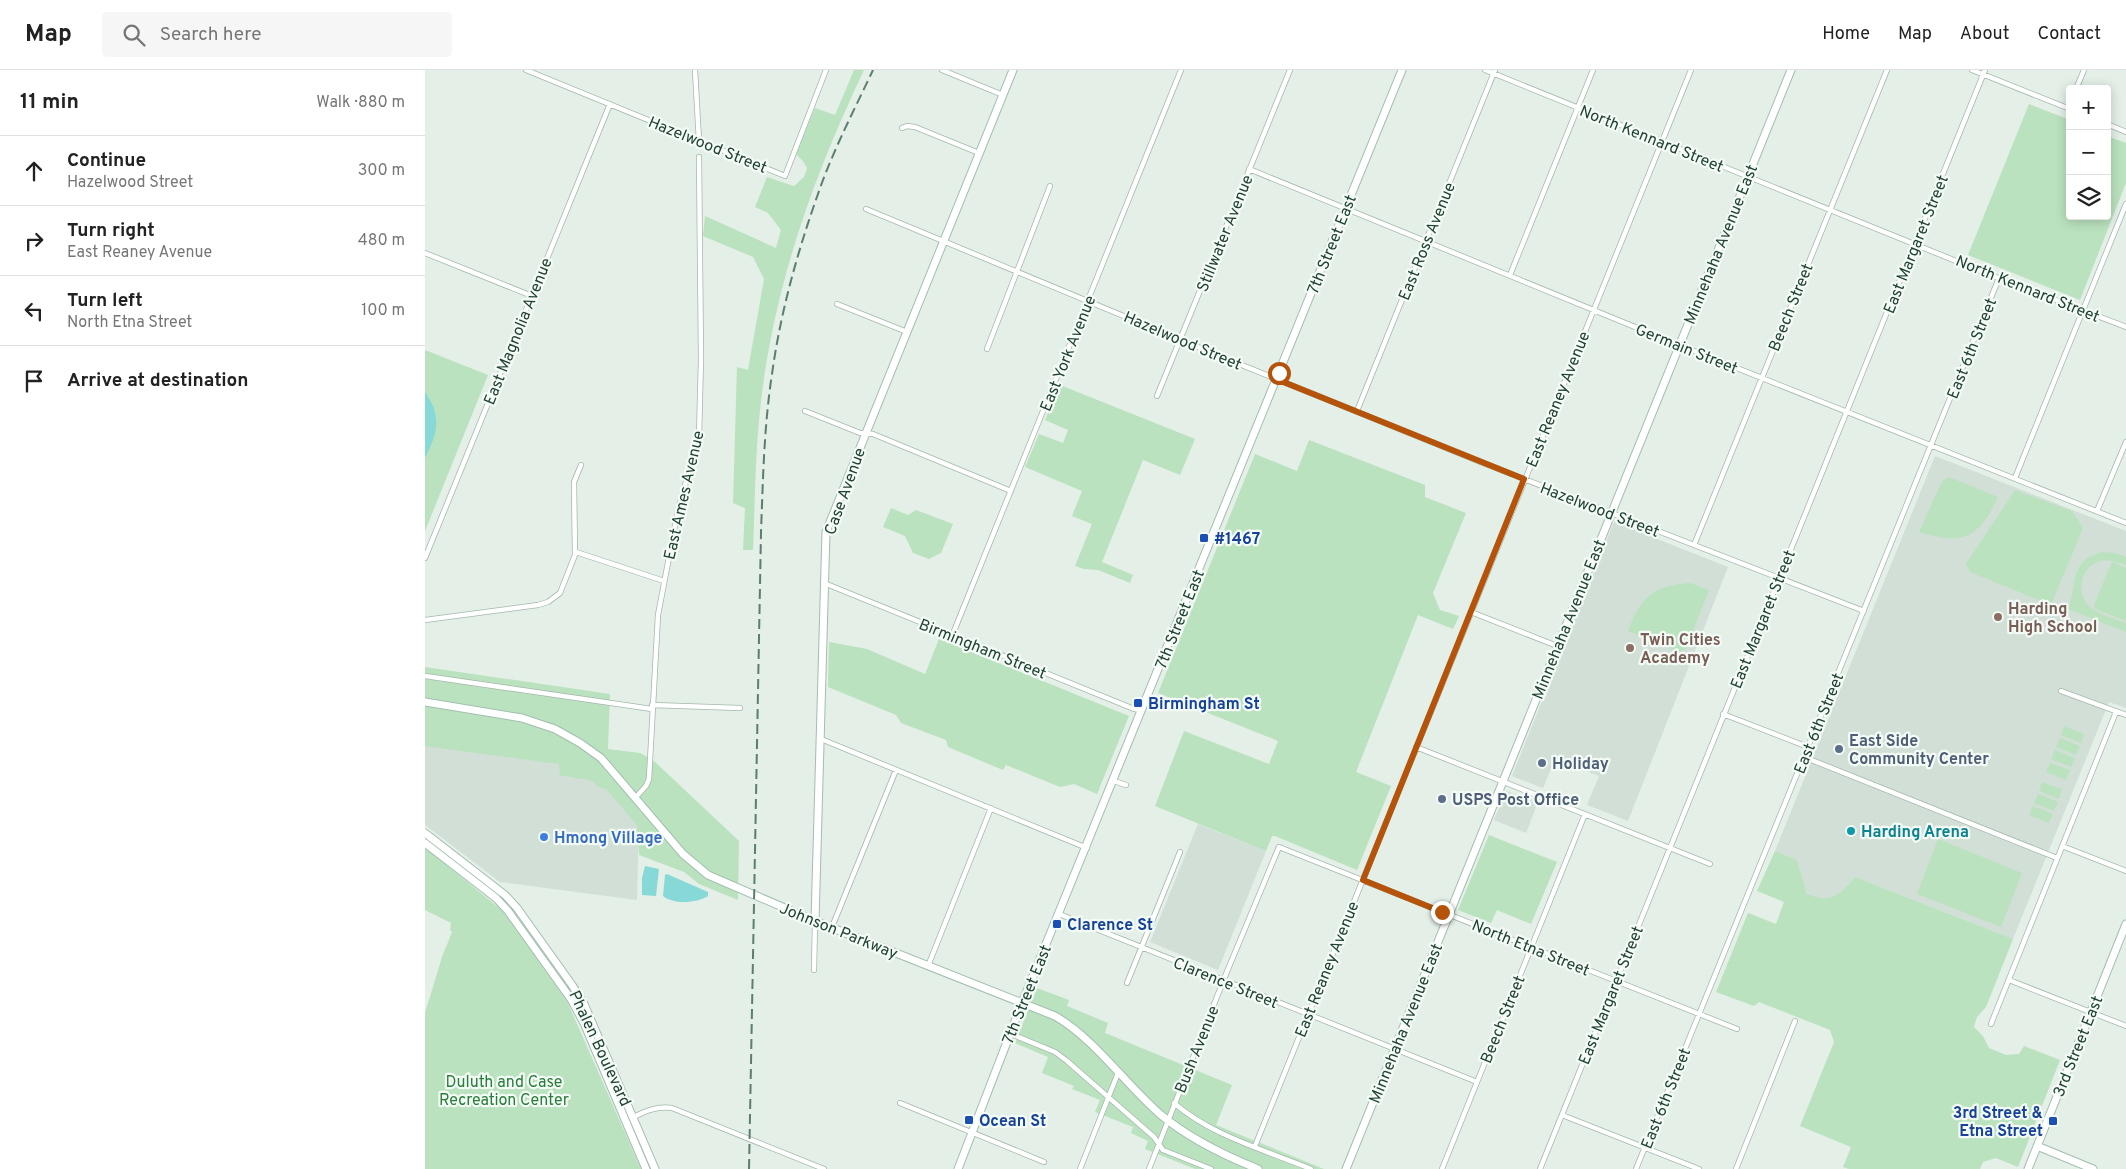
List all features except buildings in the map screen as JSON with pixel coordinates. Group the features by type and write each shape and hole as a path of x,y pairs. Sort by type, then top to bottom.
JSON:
{"street":[{"name":"Hazelwood Street","path":"526,70 785,176 826,70"},
{"path":"695,70 699,141"},
{"path":"941,70 1003,96"},
{"name":"Case Avenue","path":"814,970 826,532 1013,70"},
{"name":"East York Avenue","path":"952,636 1181,70"},
{"name":"Stillwater Avenue","path":"1157,396 1290,70"},
{"name":"7th Street East","path":"957,1169 1402,70"},
{"name":"North Kennard Street","path":"1485,70 1495,72 1748,177 2126,327"},
{"path":"1510,275 1593,70"},
{"name":"East Reaney Avenue","path":"1255,1146 1691,70"},
{"name":"Minnehaha Avenue East","path":"1346,1169 1791,70"},
{"name":"Beech Street","path":"1694,545 1887,70"},
{"path":"1972,70 1985,72 2066,107"},
{"path":"2078,85 2084,70"},
{"path":"541,76 545,71"},
{"name":"East Ross Avenue","path":"1357,412 1495,72"},
{"name":"East Margaret Street","path":"1540,1169 1778,578 1985,72"},
{"name":"East Magnolia Avenue","path":"425,558 610,104"},
{"path":"2111,126 2126,132"},
{"path":"902,128 915,127 979,153"},
{"name":"East Ames Avenue","path":"636,797 646,786 649,779 658,615 678,510 699,436 701,359 699,157"},
{"name":"Germain Street","path":"1249,169 1679,345 2126,523"},
{"path":"987,349 1050,186"},
{"path":"2015,478 2126,204"},
{"name":"Hazelwood Street","path":"867,209 1357,412 1864,611"},
{"path":"425,253 531,296"},
{"name":"East 6th Street","path":"1636,1169 1999,278"},
{"path":"837,304 907,332"},
{"path":"805,411 860,433 866,433 1011,491"},
{"path":"2097,511 2126,442"},
{"path":"425,620 537,606 548,602 562,589 576,552 574,482 581,465"},
{"path":"576,552 664,581"},
{"name":"Birmingham Street","path":"825,583 1134,710 1142,710"},
{"path":"1471,612 1557,646"},
{"path":"425,676 652,707 740,708"},
{"path":"2061,691 2126,715"},
{"name":"Johnson Parkway","path":"425,702 522,718 555,729 580,742 601,758 683,854 708,875 815,921 1055,1016 1074,1028 1168,1120 1204,1144 1247,1167 1258,1169"},
{"path":"1991,1024 2116,712"},
{"path":"1723,714 1808,747"},
{"path":"821,739 1087,848"},
{"path":"1416,747 1711,864"},
{"path":"1804,757 2057,858"},
{"path":"832,927 896,770"},
{"path":"1114,781 1126,786"},
{"path":"928,966 991,808"},
{"name":"Beech Street","path":"1442,1169 1585,814"},
{"name":"Phalen Boulevard","path":"425,832 505,895 517,908 573,985 584,1004 629,1119 646,1169"},
{"name":"Phalen Boulevard","path":"425,843 496,898 525,933 571,998 655,1169"},
{"path":"2063,846 2126,871"},
{"name":"North Etna Street","path":"1279,847 1737,1029"},
{"name":"Bush Avenue","path":"1149,1169 1223,980 1279,847"},
{"path":"1127,983 1180,852"},
{"name":"Clarence Street","path":"1059,914 1477,1082"},
{"name":"3rd Street East","path":"2027,1169 2126,924"},
{"path":"2009,980 2126,1026"},
{"path":"1735,1169 1795,1021"},
{"path":"1011,1034 1055,1052 1109,1097 1159,1143 1163,1150 1211,1169"},
{"path":"1080,1169 1118,1073"},
{"path":"900,1103 1044,1162"},
{"path":"1175,1103 1198,1122 1311,1169"},
{"path":"629,1119 647,1110 661,1107 672,1108 824,1169"},
{"path":"1562,1115 1699,1169"},
{"path":"2037,1146 2093,1169"}],"shaded area":[{"name":"Harding High School","path":"1935,456 2126,531 2126,708 2109,702 2013,939 1855,877 1837,896 1821,900 1807,894 1797,860 1775,851"},
{"name":"Twin Cities Academy","path":"1614,522 1728,567 1628,821 1587,805 1599,776 1555,759 1543,788 1512,776"},
{"path":"425,709 541,731 639,814 637,900 500,882 425,825"},
{"path":"1506,791 1538,802 1526,833 1494,820"},
{"path":"1198,824 1266,851 1218,970 1150,942"}],"green space":[{"path":"854,70 864,70 845,111 812,194 797,236 774,321 758,427 753,550 743,550 745,508 733,503 737,367 748,370 764,279 753,257 703,236 705,216 776,248 781,230 768,213 755,207 767,177 794,186 804,177 807,168 796,154 815,108 835,115"},
{"path":"2029,104 2066,118 2066,220 2111,220 2111,137 2126,143 2126,183 2080,300 1968,255"},
{"path":"425,350 488,375 425,531"},
{"path":"1060,385 1195,439 1180,475 1143,460 1102,562 1133,575 1130,583 1098,570 1075,566 1092,524 1072,516 1082,491 1025,467 1039,434 1063,443 1068,430 1045,420"},
{"path":"1309,440 1425,485 1425,497 1466,513 1433,593 1440,610 1459,616 1453,629 1418,615 1356,772 1391,786 1357,870 1275,836 1272,836 1266,851 1155,806 1184,731 1269,764 1278,741 1158,693 1255,454 1297,471"},
{"path":"1949,477 1998,497 1991,511 1976,530 1958,538 1934,536 1919,532 1942,481"},
{"path":"2015,490 2072,511 2083,528 2051,605 1970,572 1966,564"},
{"path":"891,508 908,515 916,510 953,524 941,553 929,559 913,553 905,536 883,527"},
{"path":"2103,552 2115,553 2126,557 2126,565 2107,560 2093,564 2084,575 2081,589 2083,596 2091,608 2108,617 2126,623 2126,632 2068,609 2079,567 2092,556"},
{"path":"2113,562 2126,568 2126,621 2095,609 2094,605"},
{"path":"1690,583 1709,590 1686,649 1679,652 1628,631 1638,610 1650,595 1666,587"},
{"path":"939,639 1129,716 1097,794 1074,784 1060,787 1006,765 1003,770 948,747 946,740 901,723 896,715 828,687 829,642 867,649 925,674"},
{"path":"425,667 610,694 608,749 640,753 654,761 739,841 738,900 699,884 684,872 639,855 637,825 606,789 597,786 593,781 560,775 559,764 425,746"},
{"path":"2064,726 2084,734 2081,743 2061,735"},
{"path":"2060,738 2080,746 2076,755 2056,747"},
{"path":"2055,750 2075,758 2071,767 2051,759"},
{"path":"2050,763 2070,770 2066,780 2046,772"},
{"path":"2042,782 2062,789 2059,799 2039,791"},
{"path":"2038,794 2058,802 2054,811 2034,803"},
{"path":"2033,806 2053,814 2049,823 2029,815"},
{"path":"1489,835 1557,862 1531,924 1497,910 1491,923 1458,910"},
{"path":"1938,839 2022,873 2001,927 1917,894"},
{"name":"Duluth and Case Recreation Center","path":"425,848 503,911 566,999 641,1169 425,1169 425,1013 442,957 452,932 450,930 451,923 425,910"},
{"path":"1775,851 1797,860 1807,894 1829,898 1844,889 1855,877 2013,939 1986,1007 1977,1017 1974,1027 1983,1036 1989,1048 2006,1055 2019,1054 2024,1046 2060,1060 2018,1167 1996,1158 1983,1162 1980,1169 1849,1169 1843,1167 1851,1147 1800,1126 1834,1042 1830,1030 1759,1002 1754,1006 1716,992 1748,913 1776,924 1784,902 1757,891"},
{"path":"1037,988 1069,1000 1067,1006 1108,1023 1105,1033 1232,1085 1216,1125 1324,1169 1195,1169 1145,1149 1148,1141 1131,1133 1133,1127 1095,1112 1100,1100 1072,1089 1074,1086 1042,1073 1048,1057 1015,1043"}],"water":[{"path":"425,392 434,409 436,425 433,441 425,458"},
{"path":"645,866 659,869 656,896 642,895 642,878"},
{"path":"667,874 708,892 708,896 685,902 668,899 663,896 665,875"}],"railway":[{"path":"749,1169 761,532 764,453 769,394 786,300 807,228 828,166 873,70"}],"place":[{"name":"#1467","path":"1204,538"},
{"name":"Harding High School","path":"1998,617"},
{"name":"Twin Cities Academy","path":"1630,648"},
{"name":"Birmingham St","path":"1138,703"},
{"name":"East Side Community Center","path":"1839,749"},
{"name":"Holiday","path":"1542,763"},
{"name":"USPS Post Office","path":"1442,799"},
{"name":"Harding Arena","path":"1851,831"},
{"name":"Hmong Village","path":"544,837"},
{"name":"Clarence St","path":"1057,924"},
{"name":"Ocean St","path":"969,1120"},
{"name":"3rd Street & Etna Street","path":"2053,1121"}],"route":[{"path":"1279,373 1276,379 1524,479 1363,880 1442,912"}]}
